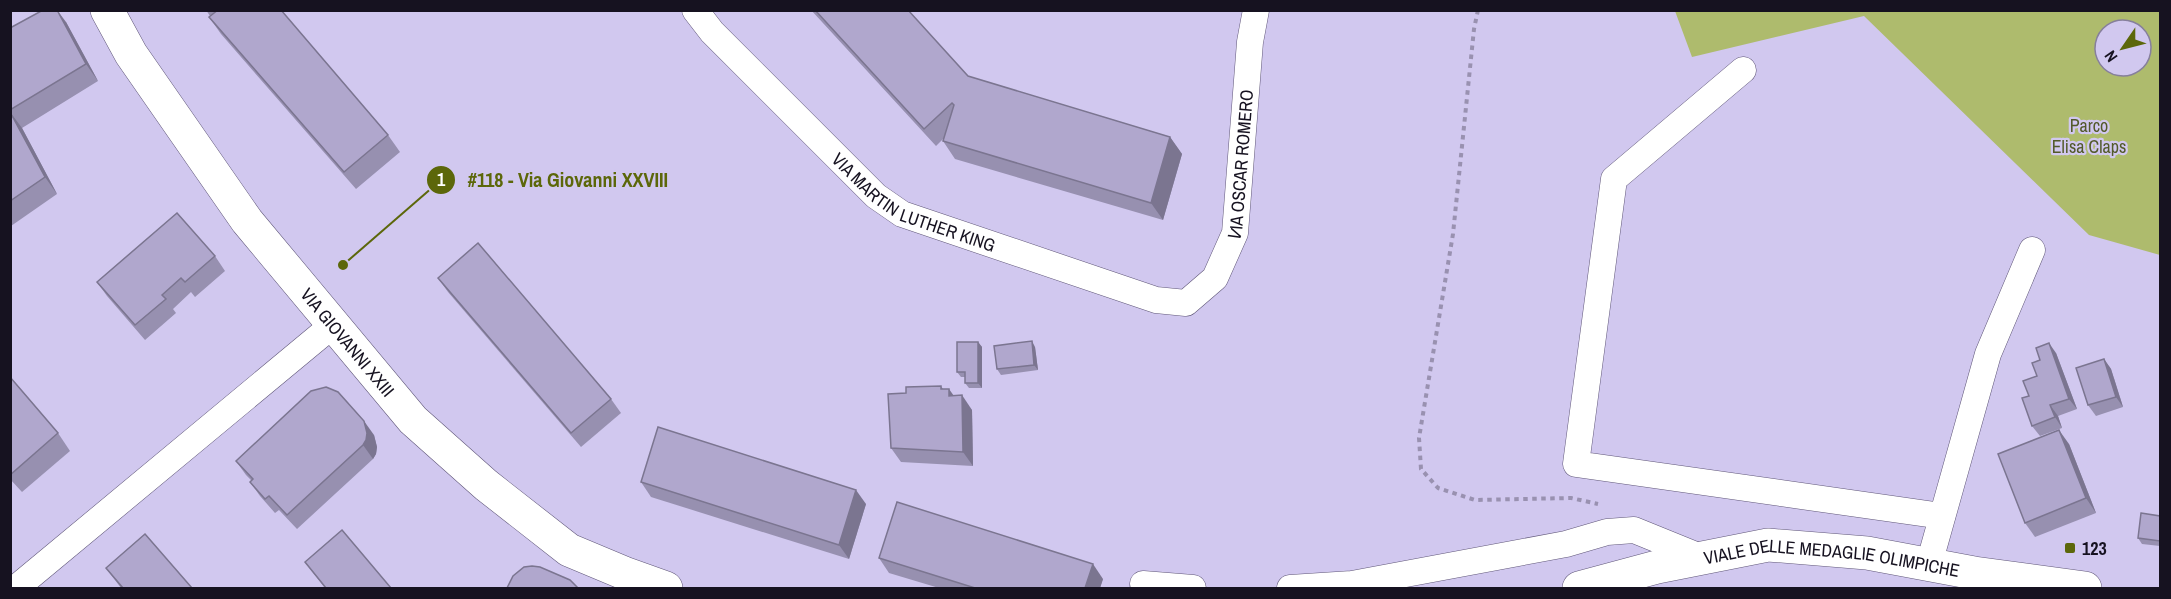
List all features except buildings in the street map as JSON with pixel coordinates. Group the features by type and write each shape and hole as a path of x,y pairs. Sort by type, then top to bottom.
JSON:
{"main road":[{"name":"VIA GIOVANNI XXIII","path":"107,10 131,54 247,221 412,420 486,484 569,550 666,588"},
{"name":"VIALE DELLE MEDAGLIE OLIMPICHE","path":"1579,588 1649,578 1702,558 1768,545 1867,553 1929,564 2011,583 2085,588"}],"street":[{"name":"VIA MARTIN LUTHER KING","path":"695,10 712,32 876,196 902,214 1156,300 1186,303"},
{"name":"VIA OSCAR ROMERO","path":"1186,303 1215,278 1235,233 1250,42 1256,10"},
{"path":"1743,70 1614,179 1576,464 1942,516"},
{"path":"1929,564 1988,354 2032,250"},
{"path":"16,588 334,324"},
{"path":"1290,588 1352,584 1566,544 1607,532 1634,530 1702,558"},
{"path":"1143,584 1193,588"}],"path":[{"path":"1478,10 1474,28 1453,234 1419,438 1420,469 1438,488 1475,500 1571,498 1605,506"}],"green space":[{"name":"Parco Elisa Claps","path":"1675,11 2160,11 2160,255 2089,235 1864,16 1692,57"}],"place":[{"name":"#118 - Via Giovanni XXVIII","path":"343,265"},
{"name":"123","path":"2070,548"}]}
